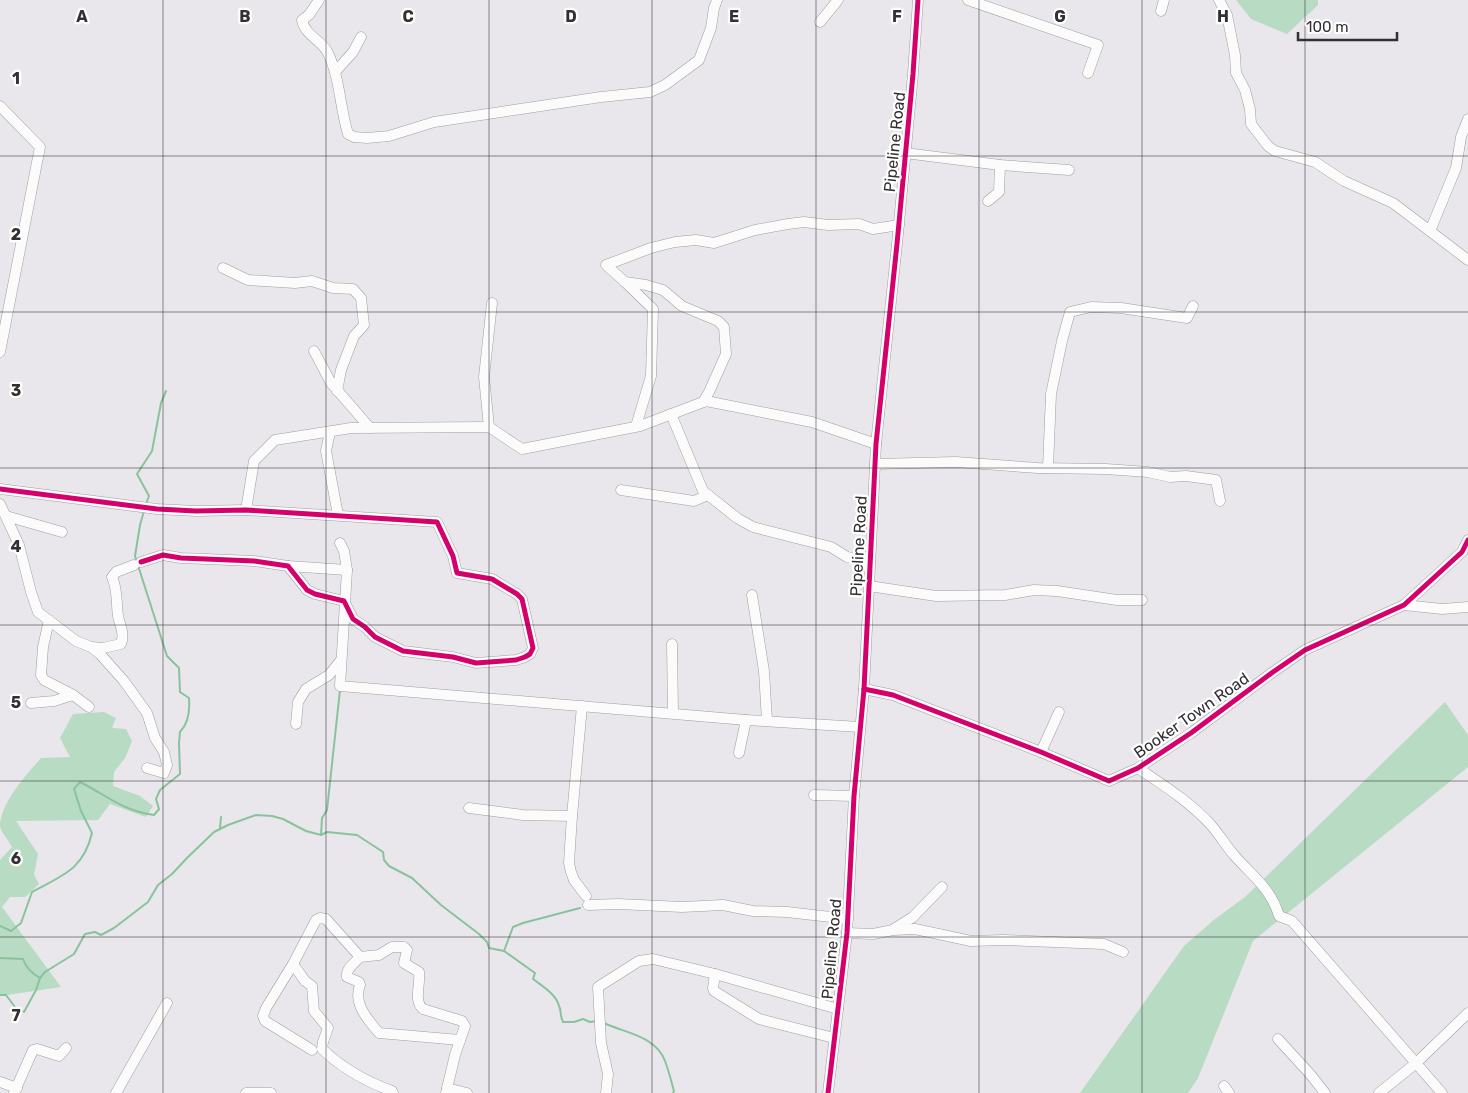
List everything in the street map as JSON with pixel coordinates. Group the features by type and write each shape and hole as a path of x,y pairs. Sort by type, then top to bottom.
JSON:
{"street":[{"path":"319,0 309,15 302,20 304,28 328,52 335,72 348,134 361,138 389,136 434,122 600,97 650,92 666,85 699,60 711,28 717,0"},
{"path":"820,22 838,0"},
{"name":"Pipeline Road","path":"828,1093 848,934 854,796 864,689 876,444 899,225 918,0"},
{"path":"968,0 1098,45 1088,73"},
{"path":"1161,11 1164,0"},
{"path":"1219,0 1227,15 1235,54 1236,73 1245,90 1250,109 1251,124 1268,146 1274,151 1315,162 1344,181 1393,203 1468,260"},
{"path":"335,72 353,52 361,37"},
{"path":"0,106 40,147 0,352"},
{"path":"1430,231 1456,168 1462,137 1468,120"},
{"path":"905,153 1069,170"},
{"path":"988,201 999,192 1000,164"},
{"path":"636,426 651,376 653,309 606,265 652,248 676,242 696,240 714,243 755,230 804,222 828,225 859,224 874,229 899,225"},
{"path":"222,268 248,280 295,283 312,281 333,288 353,289 361,298 364,324 354,336 341,370 336,390"},
{"path":"625,282 663,290 682,306 718,321 724,328 726,354 703,402"},
{"path":"489,427 484,377 492,303"},
{"path":"1048,468 1052,394 1062,341 1070,312 1091,307 1121,308 1187,318 1193,306"},
{"path":"314,351 336,390 370,428"},
{"path":"709,392 716,404"},
{"path":"246,510 254,461 275,440 351,428 489,427 522,449 636,426 706,401 812,422 876,444"},
{"path":"671,414 703,491 738,518 753,527 831,547 847,557 870,562"},
{"path":"330,432 326,451 338,515"},
{"path":"875,464 956,462 1148,472 1170,476 1186,476 1216,480 1220,502"},
{"path":"0,489 156,509 196,511 246,510 437,522 454,556 457,572 496,580 522,599 533,648 525,658 476,663 404,651 375,637 353,619 344,600"},
{"path":"621,490 694,501 708,495"},
{"path":"0,504 19,545 38,612 76,641 91,646 103,648 121,644 122,632 118,615 116,584 112,577 116,572 163,556 254,561 288,566 347,570"},
{"path":"6,516 62,532"},
{"name":"Booker Town Road","path":"864,689 900,698 1041,752 1109,781 1138,768 1191,733 1305,650 1404,605 1462,552 1468,540"},
{"path":"340,542 344,551 347,570 340,686 746,720 860,727"},
{"path":"288,566 307,590 315,594 344,600"},
{"path":"869,586 936,596 1005,595 1034,590 1056,591 1117,600 1142,600"},
{"path":"752,595 764,671 767,721"},
{"path":"1404,605 1442,609 1468,607"},
{"path":"49,620 43,647 41,674 44,680 72,695 88,707"},
{"path":"672,644 673,713"},
{"path":"91,646 109,662 147,713 155,738 164,752 167,765 164,773 147,768"},
{"path":"296,724 298,702 306,689 329,675 341,660"},
{"path":"31,703 54,701 72,695"},
{"path":"582,706 569,843 571,872 587,900 618,904 682,907 723,905 753,911 787,912 848,919"},
{"path":"1041,752 1059,712"},
{"path":"739,753 746,720"},
{"path":"1138,768 1176,795 1210,824 1235,856 1251,871 1270,894 1278,916 1292,921 1442,1093"},
{"path":"814,796 854,796"},
{"path":"469,808 523,815 572,816"},
{"path":"893,930 913,917 942,887"},
{"path":"312,1050 265,1021 263,1016 269,1002 293,964 316,920 320,918 326,919 360,957"},
{"path":"848,934 873,934 893,930 915,929 971,941 1003,940 1104,944 1123,952"},
{"path":"460,1040 379,1033 358,1002 357,995 360,985 359,982 347,977 346,973 349,968 360,957 379,955 392,947 404,947 407,950 404,964 419,972 418,998 420,1006 423,1009 462,1021 464,1026 447,1090 467,1093"},
{"path":"606,1093 608,1074 601,1043 598,987 639,962 653,959 715,974 838,1009"},
{"path":"293,964 305,981 312,986 314,1011 328,1028 322,1049 348,1068 393,1093"},
{"path":"715,974 714,991 759,1020 834,1038"},
{"path":"116,1093 167,1003"},
{"path":"1379,1093 1416,1064 1468,1013"},
{"path":"1278,1039 1325,1093"},
{"path":"0,1082 16,1090 33,1050 37,1049 59,1056 66,1048"},
{"path":"246,1093 271,1093"}],"green space":[{"path":"1236,0 1318,0 1318,5 1287,34 1251,19"},
{"path":"1445,702 1468,735 1468,767 1253,941 1198,1078 1188,1093 1080,1093 1184,946 1215,919 1245,897"},
{"path":"104,712 116,718 112,728 126,729 132,741 125,758 114,772 113,786 140,796 153,806 146,817 110,804 98,820 16,821 38,854 34,875 39,884 25,897 10,897 2,907 61,987 0,996 0,860 12,847 0,827 4,808 15,789 41,758 70,757 60,738 73,714"}],"waterway":[{"path":"146,504 149,496 137,474 152,451 161,403 166,391"},
{"path":"0,926 11,931 21,923 32,892 62,876 83,855 92,833 81,811 74,789 80,782 115,802 133,810 154,815 159,809 156,799 160,790 180,774 180,732 188,716 189,698 180,692 179,668 167,656 135,556 144,511"},
{"path":"0,995 6,995 15,1007 24,1012 40,978 45,972 74,954 85,934 95,932 101,935 114,928 148,902 158,885 172,874 214,832 228,825 256,815 272,816 283,819 306,831 321,835 322,818 327,810 340,690"},
{"path":"220,829 221,817"},
{"path":"321,835 327,832 357,835 383,852 384,860 389,866 412,878 441,905 479,934 487,942 489,948 504,951 535,973 533,979 555,998 560,1008 563,1022 574,1022 583,1019 590,1022 597,1021"},
{"path":"504,951 513,927 580,908"},
{"path":"0,958 23,959 29,970 40,978"},
{"path":"604,1023 639,1036 655,1046 665,1061 673,1093"}],"cycle path":[{"path":"828,1093 847,933 854,796 864,689 876,444 897,244 918,0"},
{"path":"0,489 157,509 196,511 246,510 437,522 453,556 457,573 492,579 522,599 533,648 530,654 516,660 476,663 453,657 403,651 375,637 353,619 344,601 315,594 307,590 288,566 254,561 181,558 163,555 141,562"},
{"path":"864,689 893,695 1041,752 1109,781 1138,768 1191,733 1305,650 1404,605 1462,552 1468,540"}]}
